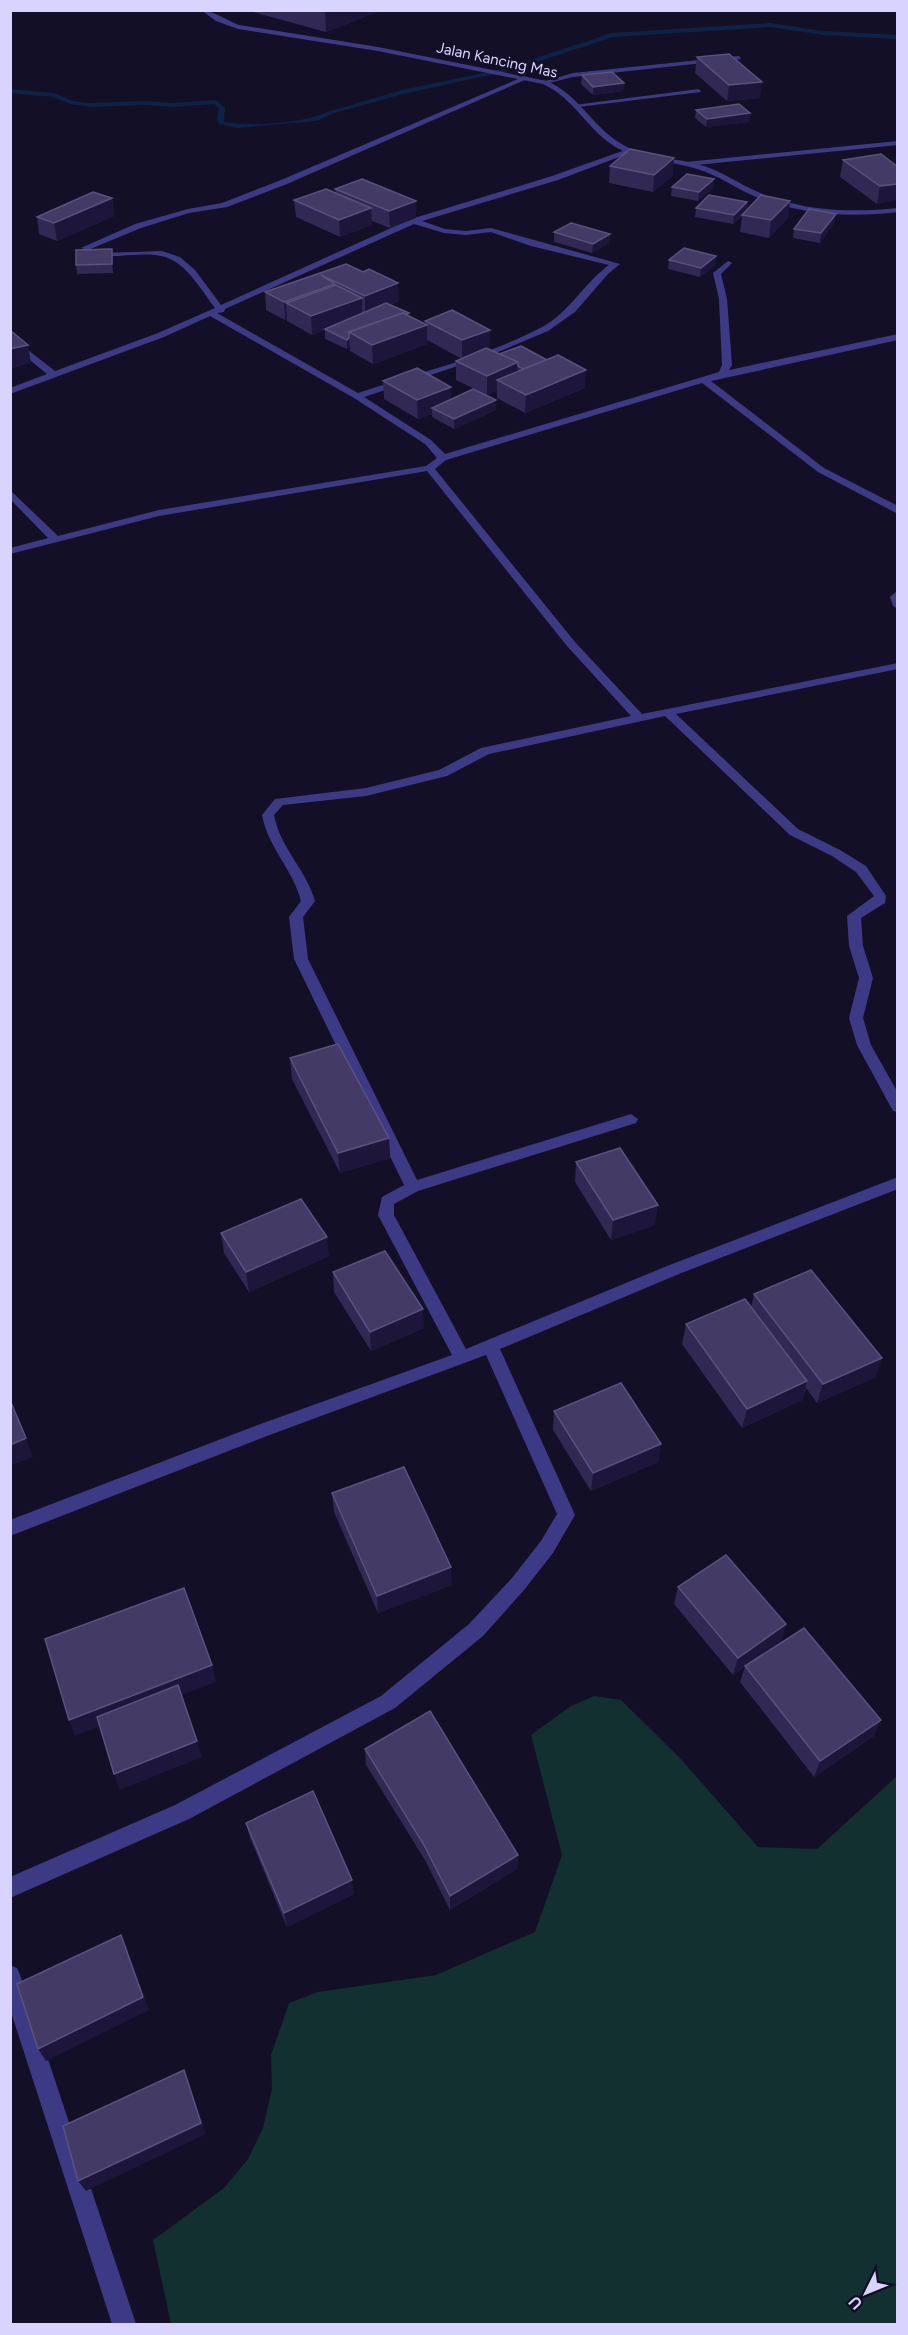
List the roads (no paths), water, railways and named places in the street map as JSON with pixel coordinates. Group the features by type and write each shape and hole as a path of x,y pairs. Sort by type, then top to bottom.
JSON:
{"street":[{"name":"Jalan Kancing Mas","path":"204,10 218,20 238,27 378,49 545,82 564,89 606,136 631,151 708,170 768,198 829,213 850,215 897,210"},
{"path":"545,82 573,75 740,58"},
{"path":"443,458 428,442 357,396 216,312 192,272 177,259 162,253 104,255 85,248 138,226 188,211 224,205 284,182 525,78"},
{"path":"578,105 699,91"},
{"path":"686,164 897,143"},
{"path":"10,390 108,357 216,312 414,221 555,178 631,151"},
{"path":"357,396 488,353 545,329 572,310 605,272 616,264 534,244 490,230 466,233 444,231 414,221"},
{"path":"723,374 726,365 723,299 717,273 728,262"},
{"path":"10,551 159,513 429,468 443,458 723,374 897,337"},
{"path":"10,339 54,375"},
{"path":"704,380 821,470 835,479 869,492 897,511"},
{"path":"429,468 571,644 640,719"},
{"path":"10,493 55,539"},
{"path":"897,594 895,597 897,606"},
{"path":"413,1187 301,958 297,917 308,901 306,887 270,832 268,815 279,802 318,795 366,792 443,773 484,751 897,666"},
{"path":"668,713 794,832 836,853 861,869 880,896 880,900 854,916 856,946 866,978 856,1018 864,1045 897,1107"},
{"path":"462,1358 386,1215 387,1201 413,1187 631,1119"},
{"path":"10,1528 261,1431 462,1358 673,1270 894,1191"},
{"path":"10,1888 182,1812 388,1702 476,1630 518,1584 547,1547 566,1515 490,1346"},
{"path":"10,1975 124,2325"}],"waterway":[{"path":"10,91 54,95 72,103 90,105 145,103 174,105 216,102 222,108 221,123 238,126 278,124 317,119 329,113 402,92 507,70 612,35 770,25 823,33 898,37"}]}
